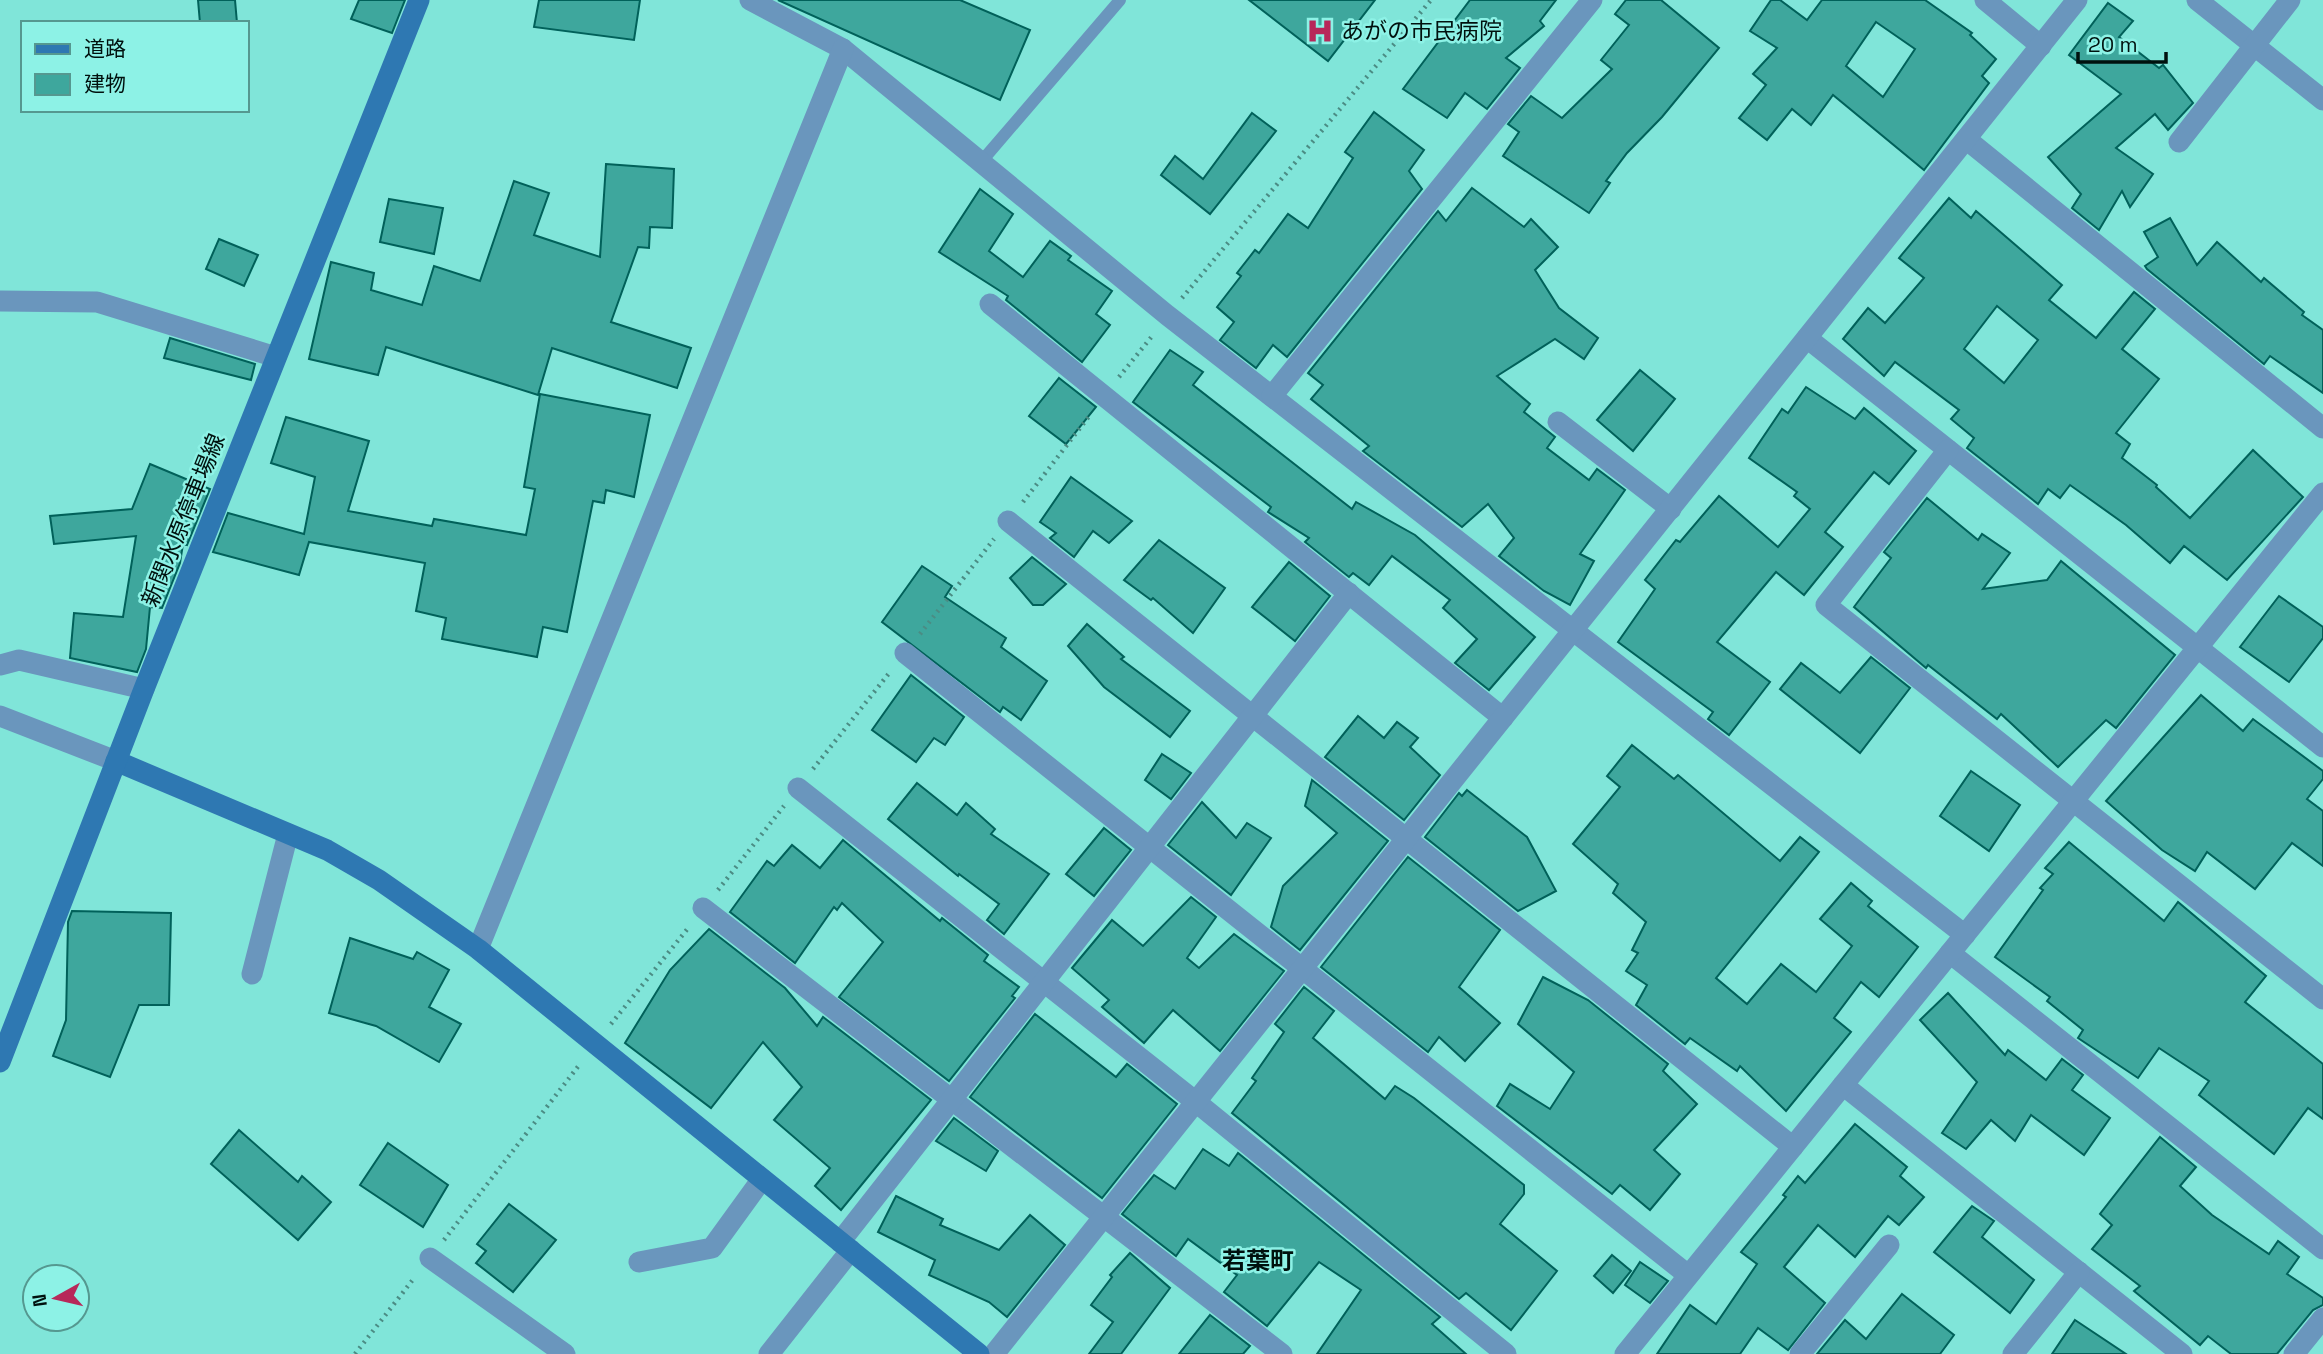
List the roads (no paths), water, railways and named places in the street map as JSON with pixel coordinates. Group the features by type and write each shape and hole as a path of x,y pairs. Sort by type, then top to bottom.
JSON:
{"main road":[{"name":"新関水原停車場線","path":"0,1062 144,689 419,0"},
{"path":"116,761 327,850 379,880 478,949 979,1354"}],"street":[{"path":"750,0 843,49 1167,316 1965,934"},
{"path":"1272,396 1592,0"},
{"path":"1985,0 2041,46"},
{"path":"994,1354 2077,0"},
{"path":"2197,0 2323,100"},
{"path":"2179,142 2290,0"},
{"path":"478,949 843,49"},
{"path":"1966,139 2323,428"},
{"path":"0,301 97,302 276,357"},
{"path":"990,304 1503,718"},
{"path":"1807,338 2323,747"},
{"path":"1558,422 1671,509"},
{"path":"1948,450 1825,605 2323,999"},
{"path":"1628,1353 1688,1275 2323,493"},
{"path":"1007,521 1793,1147"},
{"path":"769,1354 952,1099 1349,593"},
{"path":"905,653 1688,1275"},
{"path":"0,665 19,660 144,689"},
{"path":"0,716 116,761"},
{"path":"798,789 1196,1102 1506,1354"},
{"path":"252,974 288,834"},
{"path":"703,908 1282,1354"},
{"path":"1950,953 2323,1249"},
{"path":"1843,1085 2182,1354"},
{"path":"639,1262 712,1248 762,1179"},
{"path":"1800,1354 1889,1245"},
{"path":"430,1258 565,1354"},
{"path":"2013,1354 2079,1272"},
{"path":"2294,1354 2323,1318"}],"lane":[{"path":"981,162 1120,0"}],"place":[{"name":"あがの市民病院","path":"1320,31"}],"district":[{"name":"若葉町","path":"1258,1261"}]}
